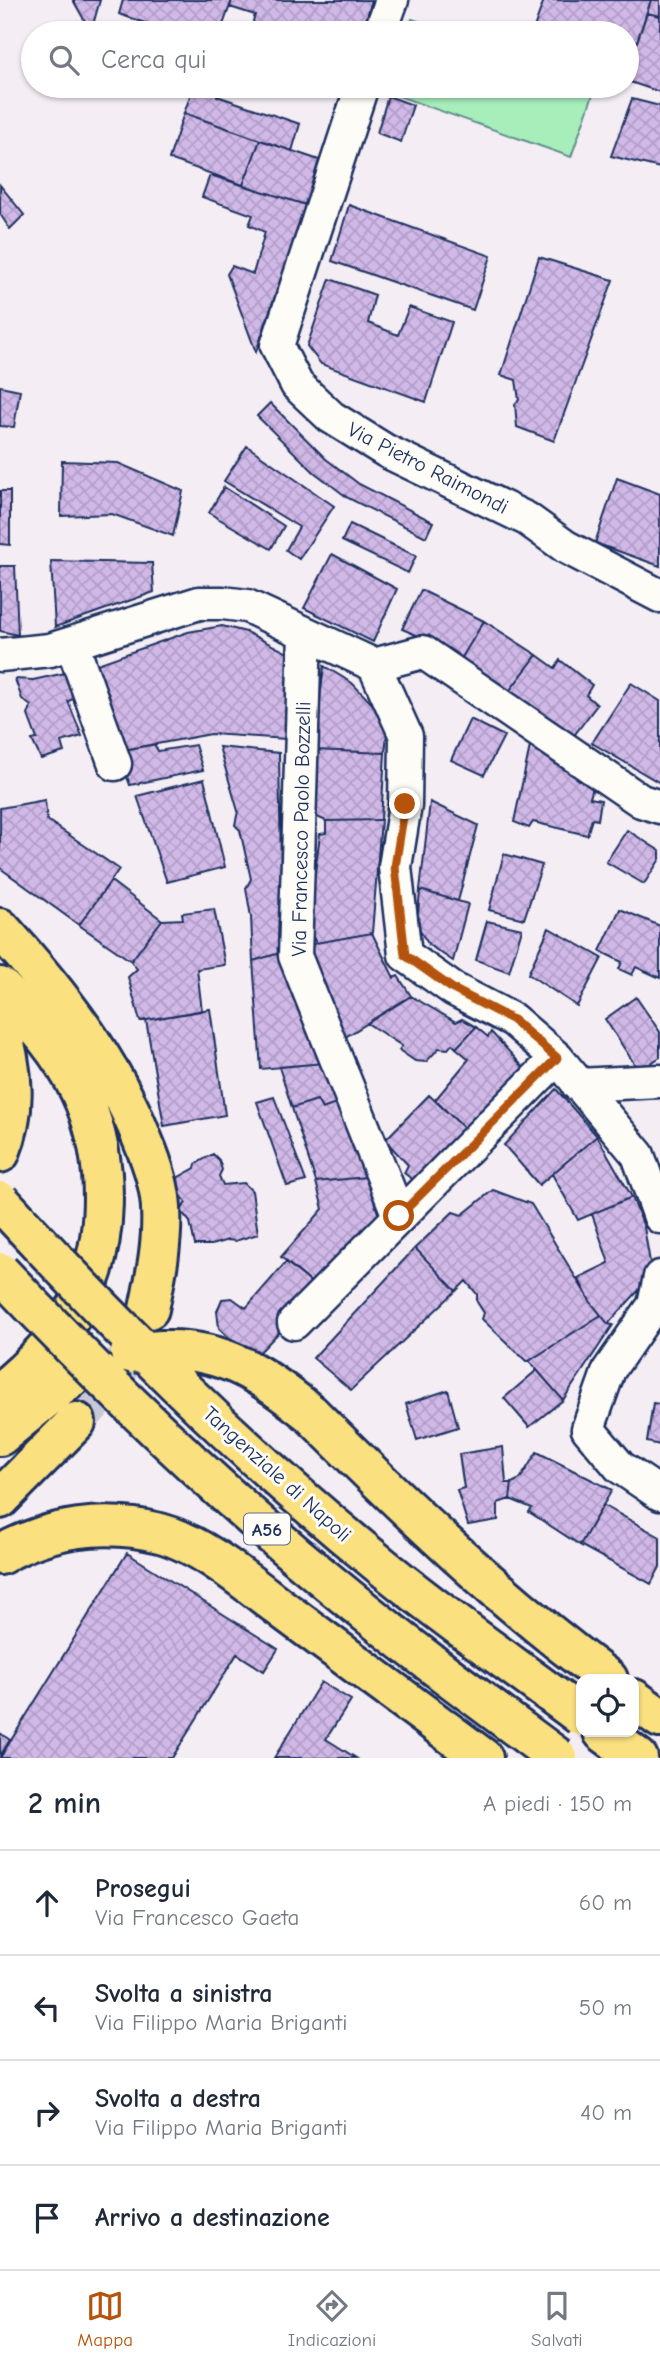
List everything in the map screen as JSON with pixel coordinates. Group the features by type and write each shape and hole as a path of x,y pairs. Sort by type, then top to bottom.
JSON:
{"highway":[{"path":"0,928 45,978 82,1027 135,1118 148,1153 161,1205 162,1228 149,1309"},
{"path":"0,988 46,1039 79,1091 97,1139 102,1175 99,1243 89,1280 77,1306 61,1330 0,1392"},
{"path":"0,1025 12,1074 13,1099 9,1127 0,1153"},
{"name":"Tangenziale di Napoli","path":"0,1200 120,1328 297,1493 376,1562 576,1712"},
{"name":"A56","path":"0,1272 73,1349 226,1494 325,1580 407,1646 558,1758"},
{"path":"0,1408 78,1371 108,1359 138,1352 200,1352 226,1359 255,1372 310,1413 445,1544 602,1674"},
{"path":"0,1436 78,1371"},
{"path":"0,1499 76,1422"},
{"path":"0,1555 43,1534 96,1526 160,1533 186,1543 260,1593 483,1758"},
{"path":"639,1703 660,1718"},
{"path":"610,1737 638,1758"}],"street":[{"path":"384,21 392,0"},
{"name":"Via Pietro Raimondi","path":"358,98 277,346 297,385 331,417 386,452 527,519 566,547 660,596"},
{"path":"0,654 50,650 199,603 247,606 374,665 423,653 642,801 660,807"},
{"name":"Via Francesco Paolo Bozzelli","path":"305,633 295,956 399,1216"},
{"path":"72,644 115,764"},
{"path":"374,665 406,736 405,804 395,867 405,955 453,989 513,1020 557,1058 638,1155 660,1217"},
{"path":"294,1323 557,1058"},
{"path":"578,1085 660,1081"},
{"path":"660,1277 654,1305 608,1370 588,1429 620,1467 660,1494"}],"green space":[{"path":"404,98 592,98 571,157"}],"building":[{"path":"73,0 100,0 94,21 85,21"},
{"path":"123,0 232,0 224,21 139,21 119,14"},
{"path":"232,0 372,0 366,21 253,21 255,15 230,7"},
{"path":"544,0 651,0 639,36 639,21 536,21"},
{"path":"651,0 660,0 660,16 647,13"},
{"path":"647,13 660,16 660,92 639,85 639,36"},
{"path":"190,98 223,98 300,124 292,151 184,113"},
{"path":"387,98 413,105 401,142 377,133"},
{"path":"632,99 660,106 660,168 611,156"},
{"path":"184,113 260,140 243,185 169,159"},
{"path":"260,140 319,160 306,205 243,185"},
{"path":"210,175 306,205 256,352 227,274 232,266 253,274 265,232 249,225 253,215 202,197"},
{"path":"0,185 24,215 10,229 0,214"},
{"path":"349,205 491,256 473,310 332,261"},
{"path":"539,257 613,280 554,441 517,427 515,404 519,400 516,380 501,375"},
{"path":"330,279 375,295 368,323 398,335 409,307 452,322 426,402 321,364 307,346"},
{"path":"0,386 20,390 14,427 0,426"},
{"path":"270,403 326,459 359,484 433,522 426,537 348,498 314,472 257,416"},
{"path":"247,446 334,506 299,559 286,550 299,527 224,481"},
{"path":"62,461 118,463 183,491 173,536 112,514 61,516"},
{"path":"617,478 660,494 660,566 595,543"},
{"path":"224,487 284,526 271,549 209,513"},
{"path":"0,491 10,491 10,545 0,544"},
{"path":"350,524 416,556 408,573 342,541"},
{"path":"332,554 397,589 373,642 304,608"},
{"path":"51,561 152,563 154,592 55,627"},
{"path":"0,566 15,566 18,635 0,631"},
{"path":"421,590 484,621 461,659 445,647 402,629"},
{"path":"484,621 537,655 507,694 461,659"},
{"path":"222,626 246,632 292,655 286,739 211,734 118,751 86,668 188,632"},
{"path":"537,655 555,668 560,660 592,685 586,695 597,705 569,742 507,694"},
{"path":"324,666 352,683 381,713 387,734 385,753 314,750"},
{"path":"70,672 79,697 68,701 82,736 61,742 64,752 41,759 32,740 37,739 28,715 31,706 22,699 15,679 33,680"},
{"path":"631,683 660,701 660,783 592,743"},
{"path":"470,719 504,736 484,775 451,760"},
{"path":"533,732 594,784 590,798 601,800 598,820 592,819 587,835 533,822 529,828 514,822"},
{"path":"154,744 158,751 195,745 203,770 130,785 118,751"},
{"path":"219,747 279,753 281,867 285,871 283,952 253,961 251,917 246,888 251,879 240,830 235,825 238,811"},
{"path":"314,750 385,753 381,820 326,821 315,816"},
{"path":"204,779 225,867 167,882 137,796"},
{"path":"45,800 47,820 119,869 79,925 0,868 0,808"},
{"path":"430,802 478,825 458,901 420,890"},
{"path":"381,820 372,933 316,943 312,935 313,919 310,913 320,834 326,833 326,821"},
{"path":"627,830 660,851 660,859 644,884 606,862"},
{"path":"504,854 542,865 524,919 489,910"},
{"path":"111,881 162,920 131,961 79,925"},
{"path":"420,890 468,904 453,961 429,945 420,931"},
{"path":"214,909 225,965 197,969 202,1011 140,1021 128,977 137,969 131,961 162,920 183,919 182,913"},
{"path":"620,909 660,926 660,978 636,967 632,975 619,969 622,962 600,951"},
{"path":"487,921 522,929 509,972 476,960"},
{"path":"549,928 602,958 577,1006 528,974"},
{"path":"372,933 394,978 398,976 411,996 339,1041 306,949 316,943"},
{"path":"283,952 324,1063 261,1069 253,961"},
{"path":"411,996 456,1022 462,1019 476,1027 456,1048 452,1044 448,1049 439,1048 426,1062 415,1061 399,1050 402,1046 367,1023"},
{"path":"636,997 660,1032 660,1057 639,1071 605,1019"},
{"path":"210,1009 225,1115 164,1126 146,1020"},
{"path":"476,1027 488,1037 491,1032 525,1069 466,1130 435,1100 469,1059 456,1048"},
{"path":"324,1063 339,1103 322,1109 317,1100 292,1108 279,1067"},
{"path":"556,1089 597,1136 539,1185 504,1145"},
{"path":"429,1095 466,1130 417,1183 404,1173 408,1165 385,1140"},
{"path":"274,1097 306,1181 287,1186 257,1102"},
{"path":"317,1100 322,1109 339,1103 366,1177 316,1182 292,1108"},
{"path":"597,1136 632,1197 578,1220 552,1174"},
{"path":"213,1154 219,1160 222,1170 219,1176 223,1185 244,1183 252,1191 258,1234 235,1241 195,1245 190,1222 181,1211 186,1202 178,1191 177,1178"},
{"path":"366,1177 382,1225 320,1290 281,1257 323,1209 316,1182"},
{"path":"493,1190 531,1204 601,1315 529,1361 482,1319 484,1313 477,1302 477,1294 466,1281 456,1291 415,1248 453,1212 462,1215"},
{"path":"632,1197 644,1227 651,1268 650,1278 608,1324 590,1301 578,1278 609,1263 592,1214"},
{"path":"415,1248 456,1291 351,1390 313,1358"},
{"path":"286,1262 320,1290 258,1354 249,1347 243,1351 219,1328 217,1311 222,1299 232,1298 246,1308"},
{"path":"601,1315 608,1324 613,1325 563,1400 529,1361"},
{"path":"537,1370 563,1400 529,1427 504,1398"},
{"path":"448,1390 458,1427 417,1440 406,1404"},
{"path":"653,1403 660,1404 660,1445 647,1442"},
{"path":"503,1447 506,1483 512,1483 510,1499 498,1503 498,1520 468,1525 457,1490 464,1488 459,1454"},
{"path":"537,1452 612,1490 580,1545 529,1512 532,1508 510,1499 512,1483 520,1479"},
{"path":"603,1505 660,1537 660,1567 651,1584 580,1545"},
{"path":"127,1553 278,1649 264,1671 237,1654 172,1758 0,1758"},
{"path":"321,1682 351,1700 326,1739 356,1758 274,1758"},
{"path":"0,1733 10,1740 0,1756"}],"tunnel":[{"path":"76,1422 101,1394 127,1358"}],"route":[{"path":"399,1216 557,1058 513,1020 453,989 405,955 395,867 405,804"}]}
